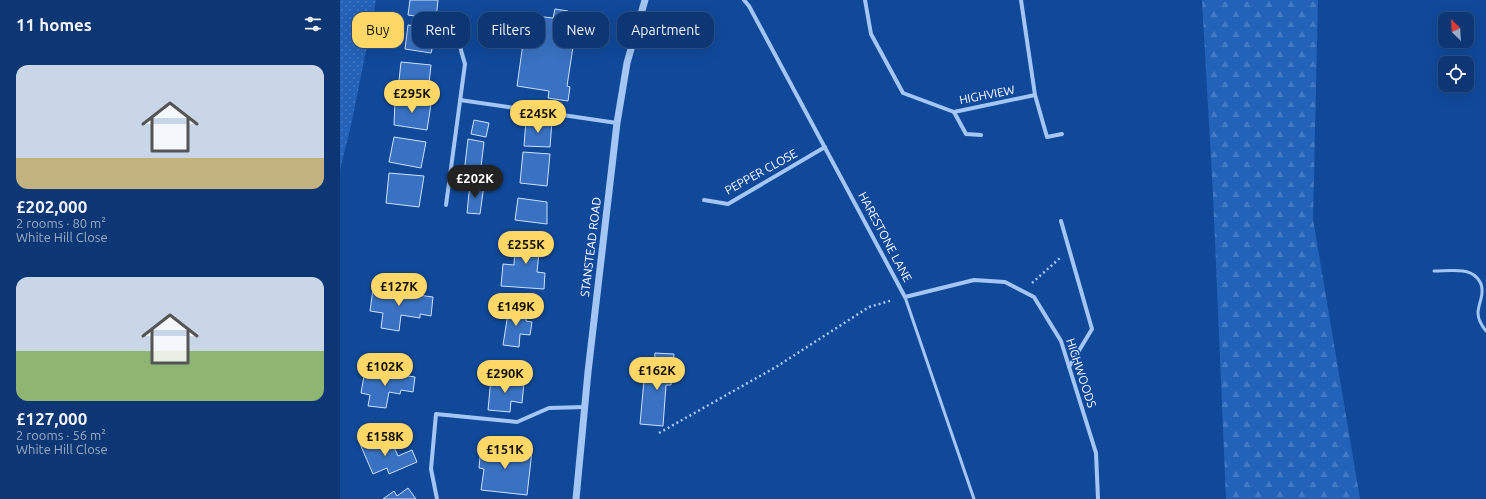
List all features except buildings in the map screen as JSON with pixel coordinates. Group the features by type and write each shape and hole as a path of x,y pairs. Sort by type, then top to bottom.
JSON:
{"street":[{"name":"STANSTEAD ROAD","path":"576,499 617,123 627,63 645,0"},
{"name":"HARESTONE LANE","path":"744,0 749,6 905,297"},
{"name":"HIGHVIEW","path":"865,0 871,34 903,93 954,112 1035,95"},
{"path":"1021,0 1035,95 1047,137 1062,134"},
{"path":"446,205 465,64 460,48"},
{"path":"460,100 617,123"},
{"path":"954,112 966,134 981,135"},
{"name":"PEPPER CLOSE","path":"704,200 728,204 825,147"},
{"path":"1061,221 1092,329 1069,367"},
{"name":"HIGHWOODS","path":"905,297 974,280 1005,282 1034,297 1061,341 1096,453 1098,499"},
{"path":"437,499 431,469 436,414 517,422 549,408 585,407"}],"lane":[{"path":"1434,271 1463,271 1474,274 1481,285 1482,292 1478,313 1486,331"},
{"name":"HARESTONE LANE","path":"905,297 974,499"}],"path":[{"path":"1023,291 1069,250"},
{"path":"659,433 776,367 869,307 905,297"}],"green space":[{"path":"340,0 376,0 374,12 352,12 352,48 366,48 352,121 340,170"},
{"path":"1202,0 1318,0 1313,219 1360,499 1226,499 1213,195"}]}
